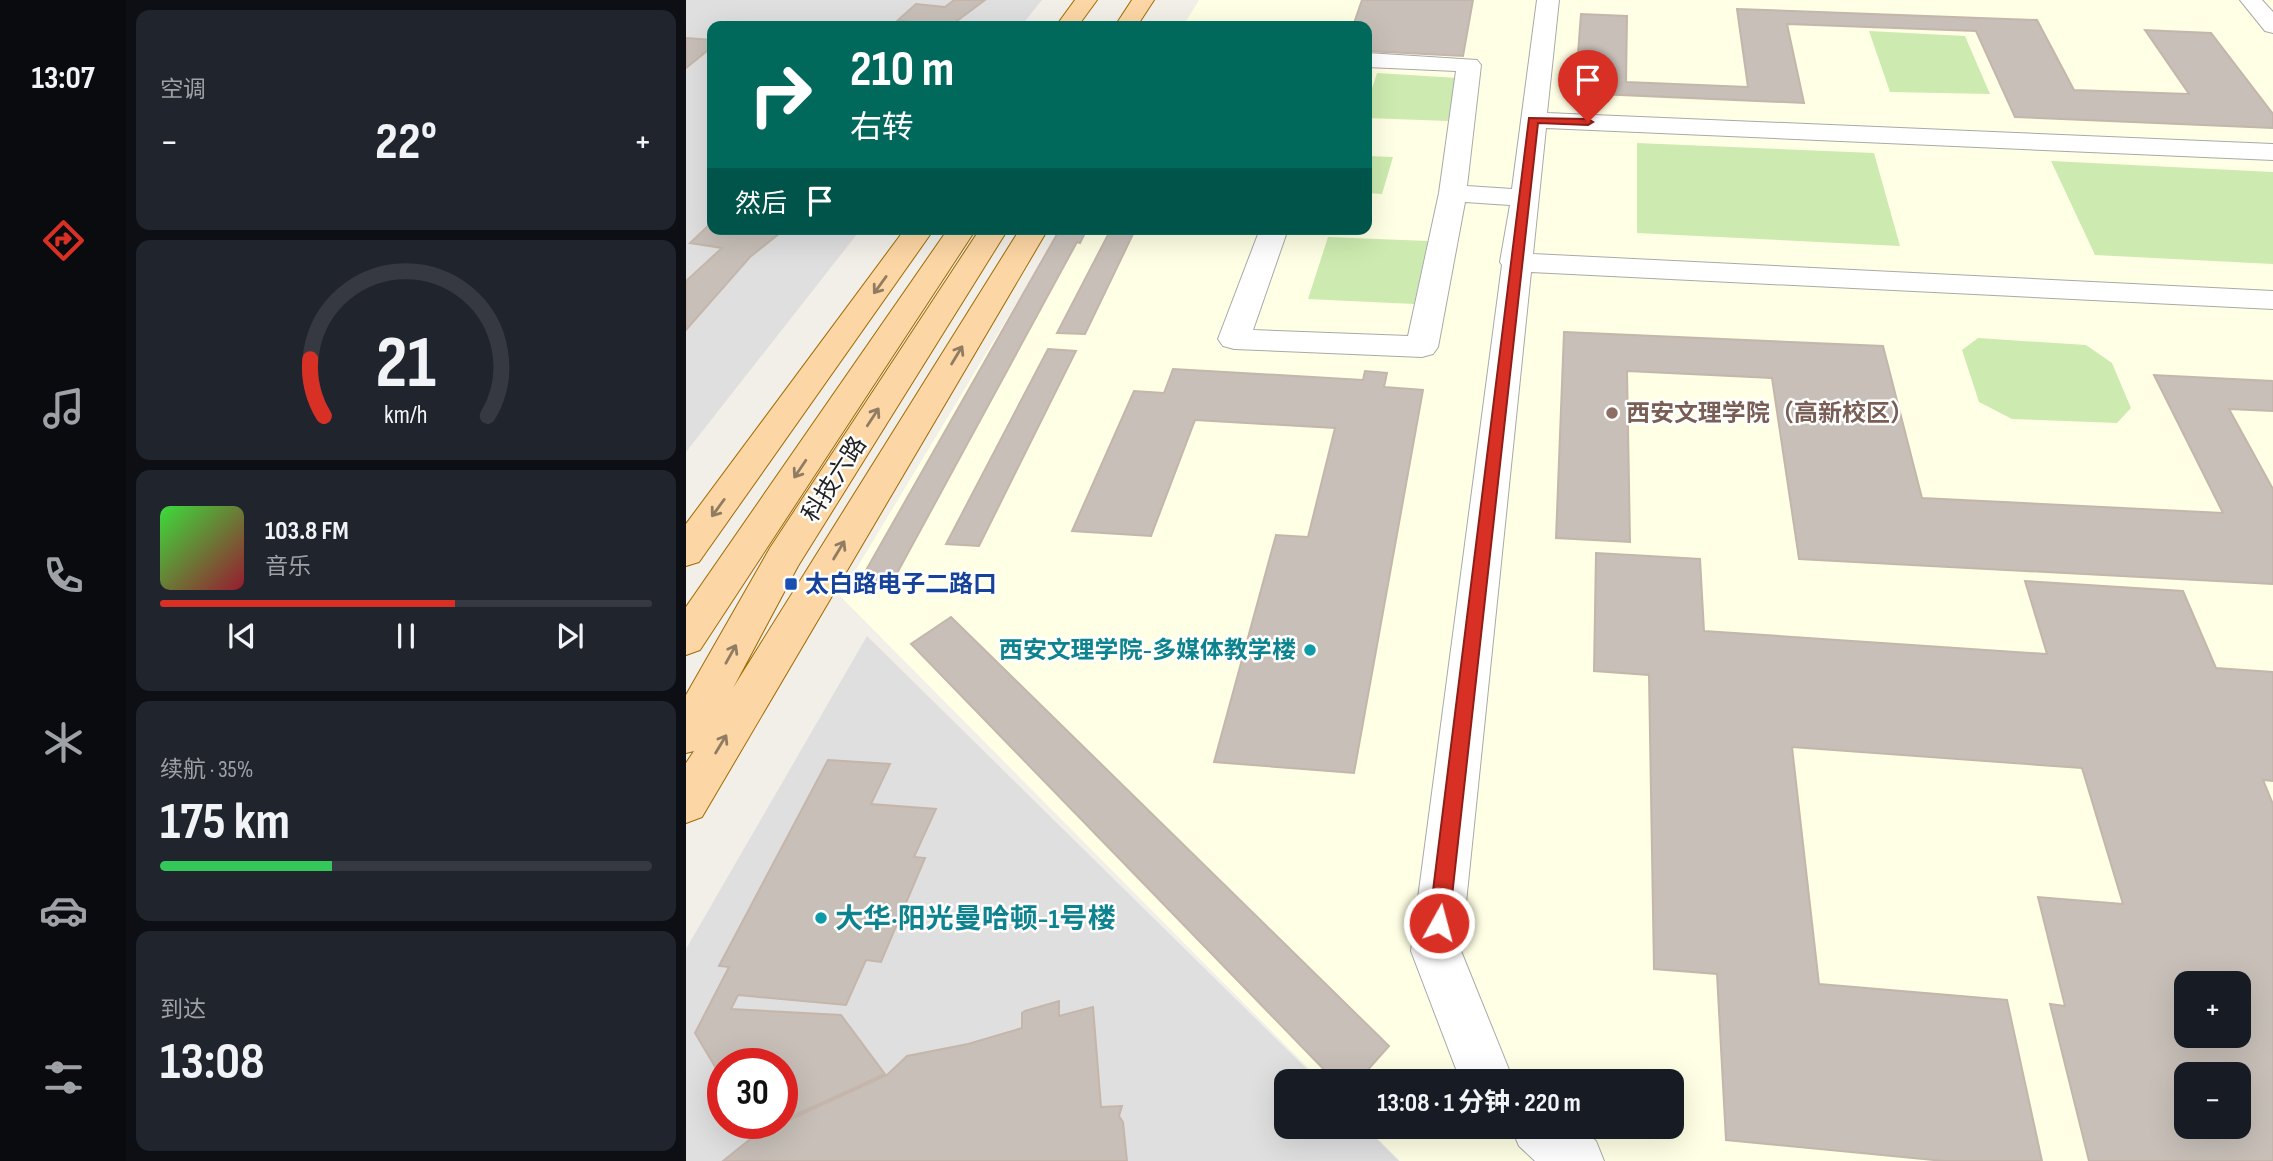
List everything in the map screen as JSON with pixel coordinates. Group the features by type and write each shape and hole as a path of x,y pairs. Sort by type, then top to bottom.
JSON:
{"main road":[{"path":"1071,21 1086,0"},
{"path":"1129,21 1143,0"},
{"path":"686,552 916,235"},
{"name":"科技六路","path":"686,639 958,235"},
{"name":"科技六路","path":"686,735 783,558 990,235"},
{"path":"686,803 1030,235"}],"street":[{"path":"1483,1069 1436,951 1548,0"},
{"path":"1273,235 1234,339 1422,347 1453,193 1469,65 1372,60"},
{"path":"1533,120 2273,152"},
{"path":"1453,193 1523,198"},
{"path":"1516,262 2273,300"},
{"path":"1551,1139 1576,1161"}],"shaded area":[{"path":"686,0 1042,0 1025,21 707,21 707,235 856,235 686,452"},
{"name":"西安文理学院（高新校区）","path":"1199,0 2273,0 2273,1161 1400,1161 1378,1139 1684,1139 1684,1069 1309,1069 840,596 1057,235 1372,235 1372,21 1186,21"},
{"path":"867,636 1307,1069 1274,1069 1274,1139 1377,1139 1399,1161 686,1161 686,949"}],"green space":[{"path":"1869,31 1965,36 1990,94 1890,92"},
{"path":"1377,73 1458,78 1448,121 1372,118 1372,88"},
{"path":"1637,143 1874,153 1900,246 1637,233"},
{"path":"1372,156 1393,157 1382,194 1372,193"},
{"path":"2051,161 2273,172 2273,264 2095,255"},
{"path":"1328,237 1428,241 1414,304 1308,299"},
{"path":"1978,338 2086,345 2112,363 2131,408 2117,423 2012,419 1979,402 1962,350"}],"building":[{"path":"954,0 985,0 957,21 898,20 916,4 945,7"},
{"path":"1362,0 1473,0 1463,56 1372,51 1372,21 1355,21"},
{"path":"1737,9 2037,20 2074,90 2189,94 2145,30 2211,33 2273,114 2273,128 2015,117 1976,31 1787,24 1804,103 1575,93 1581,14 1627,16 1626,82 1748,87"},
{"path":"686,38 707,40 707,51 686,68"},
{"path":"707,227 707,235 778,235 750,257 686,330 686,281 722,248 690,243"},
{"path":"1057,235 1084,235 1080,243 1077,242 889,588 857,586"},
{"path":"1108,235 1133,235 1085,334 1057,333"},
{"path":"1564,332 1883,346 1922,498 2223,513 2154,375 2273,381 2273,411 2229,409 2273,489 2273,584 1799,559 1772,378 1627,371 1630,542 1556,538"},
{"path":"1048,349 1076,351 979,546 946,544"},
{"name":"西安文理学院-多媒体教学楼","path":"1173,369 1363,380 1365,371 1387,373 1384,387 1423,390 1354,773 1214,762 1276,535 1308,537 1335,428 1195,420 1151,536 1072,531 1134,391 1164,393"},
{"path":"1596,553 1700,559 1704,631 2047,654 2025,581 2183,591 2216,668 2273,672 2273,781 2263,780 2273,804 2273,1161 2089,1161 2050,1004 2065,1006 2038,897 2123,904 2082,768 1792,747 1819,984 2007,1000 2042,1161 1944,1161 1726,1140 1717,974 1654,969 1649,675 1594,671"},
{"path":"951,617 1389,1046 1369,1069 1323,1069 911,644"},
{"name":"大华·阳光曼哈顿-1号楼","path":"828,760 890,764 871,804 936,809 914,857 925,858 881,962 866,960 846,1005 738,995 731,1009 841,1015 885,1074 798,1114 798,1048 707,1048 707,1053 695,1033 729,967 719,966"},
{"path":"1059,1001 1059,1016 1093,1007 1101,1107 1122,1106 1119,1116 1123,1122 1127,1161 723,1161 750,1139 798,1139 798,1116 887,1075 907,1056 968,1044 1022,1028 1022,1013"}],"place":[{"name":"西安文理学院（高新校区）","path":"1612,413"},
{"name":"太白路电子二路口","path":"791,584"},
{"name":"西安文理学院-多媒体教学楼","path":"1310,650"},
{"name":"大华·阳光曼哈顿-1号楼","path":"821,918"}],"route":[{"path":"1439,923 1533,120 1588,122"}]}
